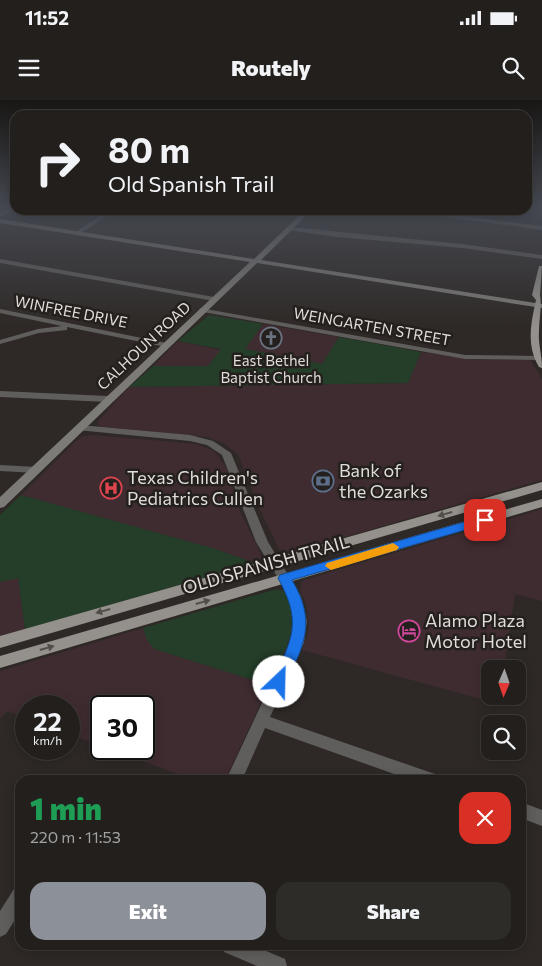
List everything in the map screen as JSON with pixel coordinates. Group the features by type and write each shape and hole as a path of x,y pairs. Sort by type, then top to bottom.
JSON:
{"main road":[{"path":"181,246 541,302"},
{"name":"CALHOUN ROAD","path":"0,504 108,399 271,246"},
{"path":"540,361 533,341 533,328 541,302 536,294 542,268"},
{"name":"OLD SPANISH TRAIL","path":"0,642 418,522 539,491"},
{"name":"OLD SPANISH TRAIL","path":"0,662 542,503"},
{"path":"418,522 428,536"},
{"path":"127,605 132,623"}],"street":[{"path":"463,246 542,257"},
{"path":"0,261 214,299"},
{"name":"WEINGARTEN STREET","path":"203,310 465,357 540,361"},
{"name":"WINFREE DRIVE","path":"0,311 166,345"},
{"path":"38,332 42,326 40,320"},
{"path":"0,342 38,332 78,327"},
{"path":"0,394 108,399"},
{"path":"80,428 190,438 218,448 226,453 262,542 294,596 300,613 300,631 297,643 236,775"},
{"path":"0,468 37,470"},
{"path":"262,722 417,775"},
{"path":"526,812 542,818"},
{"path":"0,928 15,903"},
{"path":"243,950 278,966"}],"shaded area":[{"path":"263,324 339,337 322,364 244,349"},
{"path":"178,341 221,350 208,366 153,366"},
{"path":"421,352 475,360 530,359 542,379 542,480 293,552 287,552 279,549 258,506 238,454 223,443 208,437 102,427 98,424 99,420 129,387 407,383"},
{"path":"92,435 197,444 214,451 227,468 240,511 260,552 261,558 255,563 212,548 21,495 75,442 82,437"},
{"name":"Alamo Plaza Motor Hotel","path":"542,509 542,601 515,594 505,660 481,660 481,699 302,650 309,626 306,603 300,591 301,583 304,580"},
{"path":"18,577 25,629 0,636 0,582"},
{"path":"143,628 154,649 269,685 227,775 180,775 140,760 155,760 155,695 90,695 90,742 80,738 80,695 15,695 15,714 7,711 0,719 0,671"}],"green space":[{"path":"209,315 263,324 245,349 322,364 339,337 421,352 408,383 129,387 153,366 208,366 221,349 178,341"},
{"path":"21,495 212,548 255,563 25,629 18,578 0,582 0,515"},
{"path":"277,589 287,594 293,616 287,646 269,685 154,649 147,640 143,628"}],"slow traffic":[{"path":"331,566 393,547"}],"place":[{"name":"East Bethel Baptist Church","path":"271,338"},
{"name":"Bank of the Ozarks","path":"323,481"},
{"name":"Texas Children's Pediatrics Cullen","path":"111,488"},
{"name":"Alamo Plaza Motor Hotel","path":"409,631"}],"route":[{"path":"279,682 297,643 300,631 300,613 294,596 284,578 485,520"}]}
